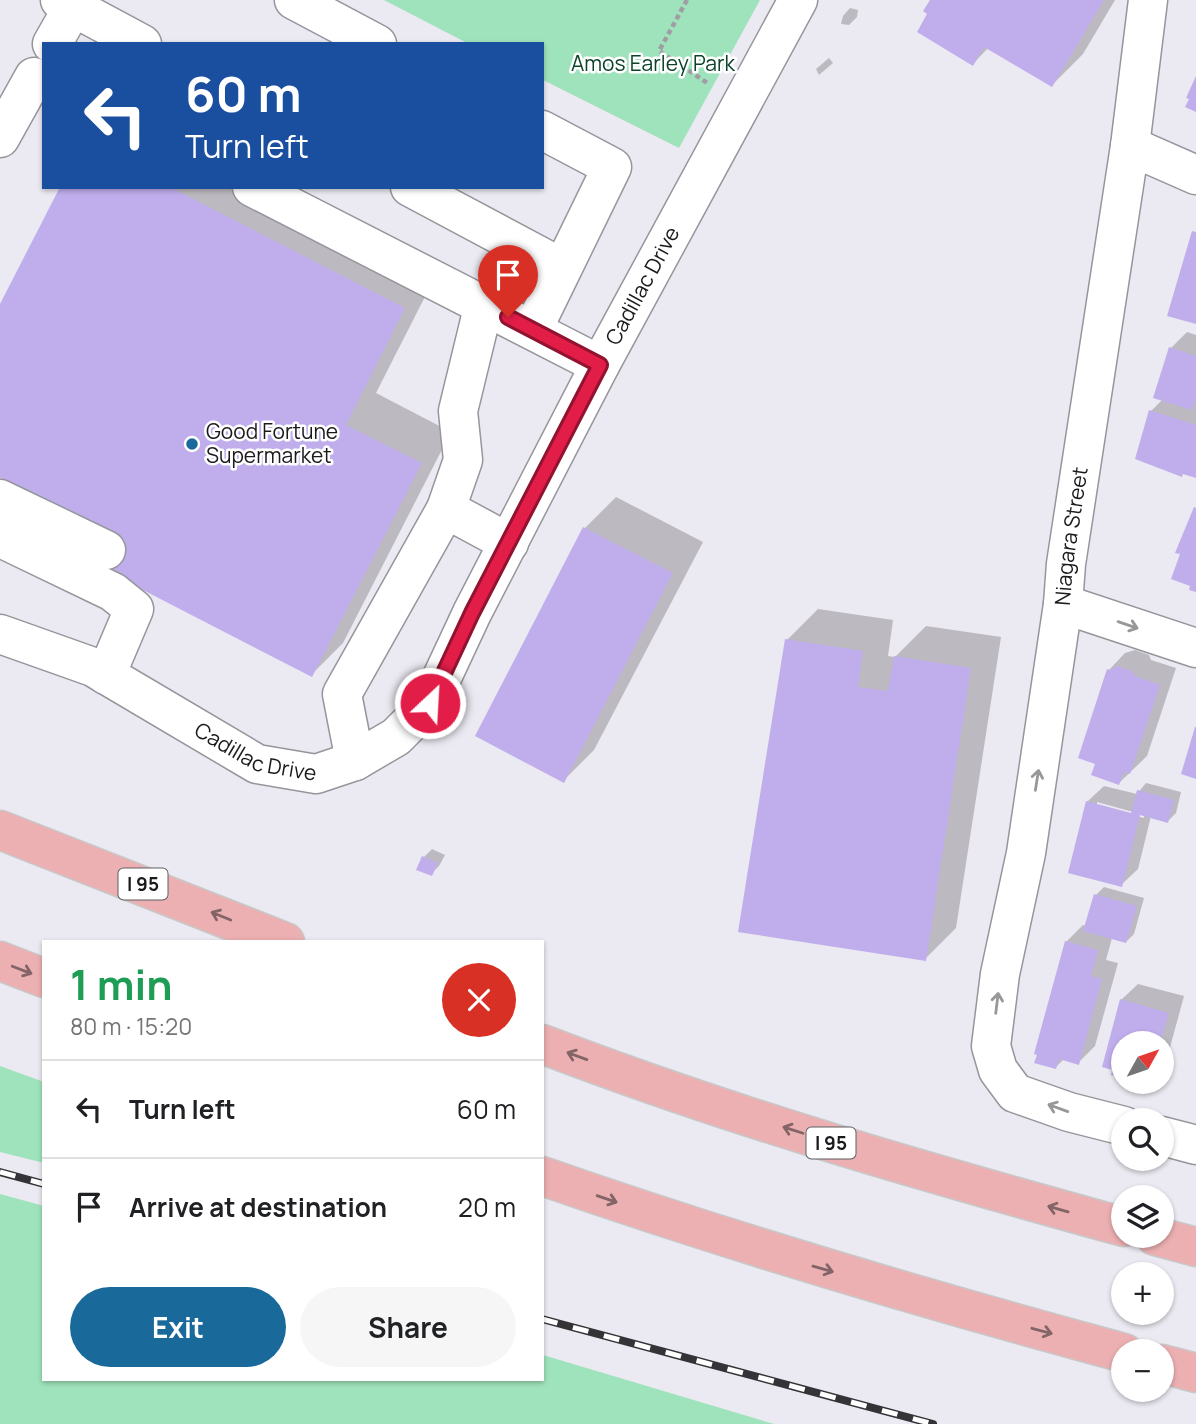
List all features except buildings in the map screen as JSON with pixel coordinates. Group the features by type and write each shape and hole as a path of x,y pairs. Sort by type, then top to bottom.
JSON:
{"highway":[{"name":"I 95","path":"0,830 280,940"},
{"path":"0,961 42,977"},
{"name":"I 95","path":"544,1045 690,1097 829,1142 1111,1223"},
{"path":"544,1178 798,1262 1111,1349"},
{"path":"1174,1241 1196,1247"},
{"path":"1174,1367 1196,1373"}],"street":[{"path":"294,0 373,42"},
{"name":"Cadillac Drive","path":"0,634 93,667 257,764 316,774 355,761 396,737 430,703 472,613 600,365 798,0"},
{"name":"Niagara Street","path":"1111,1123 1069,1112 1016,1093 998,1070 991,1046 1000,974 1026,853 1063,604 1066,564 1130,146 1148,0"},
{"path":"53,42 66,3 138,42"},
{"path":"0,138 40,73"},
{"path":"533,329 612,167 544,132"},
{"path":"1130,146 1196,175"},
{"path":"256,189 600,365"},
{"path":"414,189 562,268"},
{"path":"355,761 342,694 446,509 463,460 458,411 484,304"},
{"path":"0,499 106,550"},
{"path":"446,509 509,543"},
{"path":"0,534 3,539 113,592 134,609 106,675"},
{"path":"1063,604 1196,648"},
{"path":"1174,1139 1196,1145"}],"path":[{"path":"687,0 659,51 713,87"}],"green space":[{"name":"Amos Earley Park","path":"384,0 760,0 679,148 544,80 544,42 465,42"},
{"path":"0,1066 42,1081 42,1162 0,1152"},
{"path":"0,1194 42,1205 42,1381 544,1381 544,1355 774,1424 0,1424"}],"railway":[{"path":"0,1172 42,1183"},
{"path":"544,1320 933,1424"}],"place":[{"name":"Good Fortune Supermarket","path":"192,444"}],"route":[{"path":"430,703 472,613 600,365 508,317"}]}
